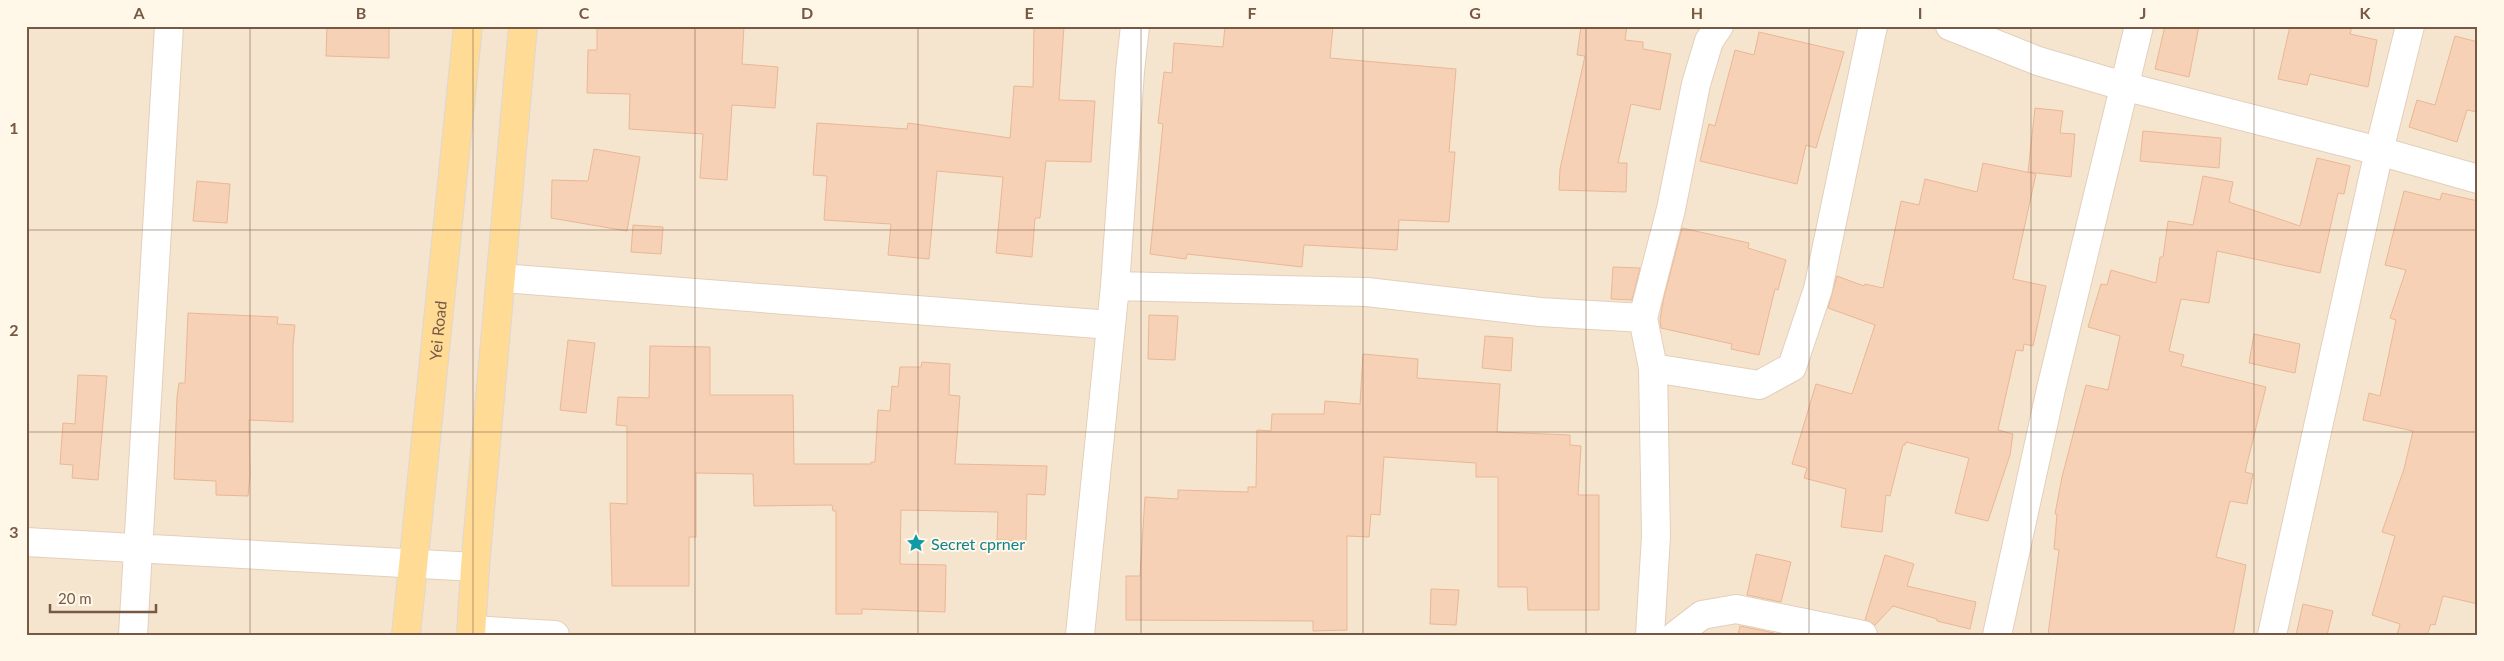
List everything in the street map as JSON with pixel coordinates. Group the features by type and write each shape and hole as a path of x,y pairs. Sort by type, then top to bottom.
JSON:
{"main road":[{"name":"Yei Road","path":"406,635 468,26"},
{"path":"471,633 475,567 523,26"}],"street":[{"path":"133,635 169,26"},
{"path":"1080,635 1115,286 1130,71 1136,26"},
{"path":"1650,635 1656,536 1653,368 1643,318 1671,209 1696,84 1709,41 1719,26"},
{"path":"1653,368 1759,384 1792,367 1818,289 1874,26"},
{"path":"1950,26 2038,61 2123,86 2379,151 2478,179"},
{"path":"1997,635 2051,389 2139,26"},
{"path":"2272,635 2379,151 2410,26"},
{"path":"501,278 1111,325"},
{"path":"1115,286 1367,292 1540,312 1643,318"},
{"path":"26,542 475,567"},
{"path":"1676,635 1702,615 1736,610 1863,635"},
{"path":"471,633 555,635"}],"shaded area":[{"path":"26,26 2478,26 2478,635 26,635"}],"building":[{"path":"327,26 389,26 389,58 326,56"},
{"path":"597,26 744,26 742,64 778,67 775,108 732,105 727,180 700,178 703,134 629,129 630,94 587,93 588,50 597,50"},
{"path":"1034,26 1064,26 1059,100 1095,101 1091,162 1046,161 1040,218 1035,218 1032,257 996,253 1003,177 937,171 929,259 888,255 891,224 824,220 827,176 813,175 817,123 907,129 908,123 1010,138 1014,86 1033,87"},
{"path":"1225,26 1333,26 1330,58 1456,69 1449,152 1455,152 1449,222 1399,220 1397,250 1304,245 1302,267 1187,254 1186,259 1150,254 1163,124 1158,123 1164,72 1172,73 1174,43 1223,47"},
{"path":"1581,26 1627,26 1625,40 1643,42 1643,49 1671,54 1660,110 1631,104 1618,163 1627,163 1626,192 1559,190 1560,169 1585,56 1577,55"},
{"path":"2165,26 2199,26 2189,77 2155,69"},
{"path":"2290,26 2352,26 2350,34 2377,40 2368,87 2310,74 2307,85 2278,79"},
{"path":"1759,32 1844,52 1816,148 1806,145 1797,184 1700,161 1709,124 1715,126 1735,50 1754,55"},
{"path":"2455,36 2478,42 2478,112 2467,110 2457,142 2409,127 2417,100 2435,105"},
{"path":"2035,108 2063,111 2060,133 2075,134 2071,177 2028,172"},
{"path":"2143,131 2221,138 2219,168 2140,161"},
{"path":"594,149 640,157 627,231 551,218 552,180 588,181"},
{"path":"2317,158 2350,166 2344,194 2338,193 2320,273 2217,251 2209,303 2181,299 2169,351 2184,355 2181,366 2266,387 2245,472 2253,474 2247,504 2230,501 2216,557 2246,565 2233,635 2048,635 2059,550 2054,549 2057,514 2055,514 2062,477 2086,385 2108,390 2120,336 2088,327 2101,284 2107,285 2111,270 2156,283 2160,257 2163,257 2168,221 2193,225 2203,176 2233,182 2229,202 2300,226"},
{"path":"1983,163 2036,174 2013,279 2046,286 2033,346 2024,344 2023,351 2016,350 1998,430 2013,434 2010,455 1988,521 1955,513 1969,458 1906,442 1903,445 1890,496 1886,495 1882,532 1841,527 1846,489 1804,478 1807,468 1792,464 1816,384 1852,394 1875,325 1828,308 1837,276 1864,286 1865,284 1883,288 1901,201 1919,205 1925,179 1977,192"},
{"path":"197,181 230,184 227,223 193,221"},
{"path":"2404,191 2440,200 2442,193 2478,201 2478,604 2443,596 2435,625 2431,624 2427,635 2397,635 2400,624 2372,615 2395,536 2382,532 2404,469 2413,431 2363,420 2369,393 2380,396 2396,320 2390,318 2406,270 2385,265"},
{"path":"633,225 663,227 661,254 631,252"},
{"path":"1682,228 1749,243 1748,248 1786,260 1778,290 1775,289 1759,355 1731,349 1732,344 1661,328 1660,321 1663,301"},
{"path":"1613,267 1640,268 1632,300 1611,299"},
{"path":"188,313 278,317 277,324 295,325 293,345 293,422 249,420 250,475 248,496 216,495 216,481 174,479 177,397 179,383 185,383"},
{"path":"1149,315 1178,316 1175,360 1148,359"},
{"path":"2254,334 2300,344 2295,373 2249,363"},
{"path":"1485,336 1513,338 1511,371 1482,368"},
{"path":"568,340 595,343 586,413 560,410"},
{"path":"650,346 710,347 710,395 793,395 794,464 871,464 871,462 875,462 878,410 890,411 892,386 898,387 900,367 921,367 922,362 950,364 949,395 960,396 955,464 1047,466 1045,495 1027,494 1026,541 997,540 998,512 901,510 900,564 946,565 945,612 862,609 862,614 836,614 836,511 833,511 832,505 754,506 753,474 696,473 696,537 689,537 689,586 612,586 610,503 627,504 627,426 616,425 618,397 649,398"},
{"path":"1363,354 1418,359 1417,378 1500,384 1497,432 1570,435 1570,445 1581,446 1578,495 1599,495 1599,610 1528,610 1527,587 1498,587 1498,477 1476,477 1476,463 1384,457 1380,515 1371,514 1369,537 1347,536 1347,630 1313,631 1313,621 1126,620 1126,576 1140,576 1145,497 1178,499 1178,490 1248,492 1248,487 1256,487 1257,430 1271,431 1272,414 1324,414 1325,401 1360,404"},
{"path":"78,375 107,376 98,480 72,478 73,465 60,464 63,423 75,424"},
{"path":"1756,554 1791,562 1781,602 1747,595"},
{"path":"1885,555 1914,564 1907,586 1976,602 1970,629 1937,621 1937,619 1893,606 1875,625 1865,620"},
{"path":"1431,589 1459,590 1456,625 1430,624"},
{"path":"2303,604 2333,611 2327,635 2296,635"},
{"path":"1740,626 1774,633 1774,635 1738,635"}],"place":[{"name":"Secret cprner","path":"916,543"}]}
